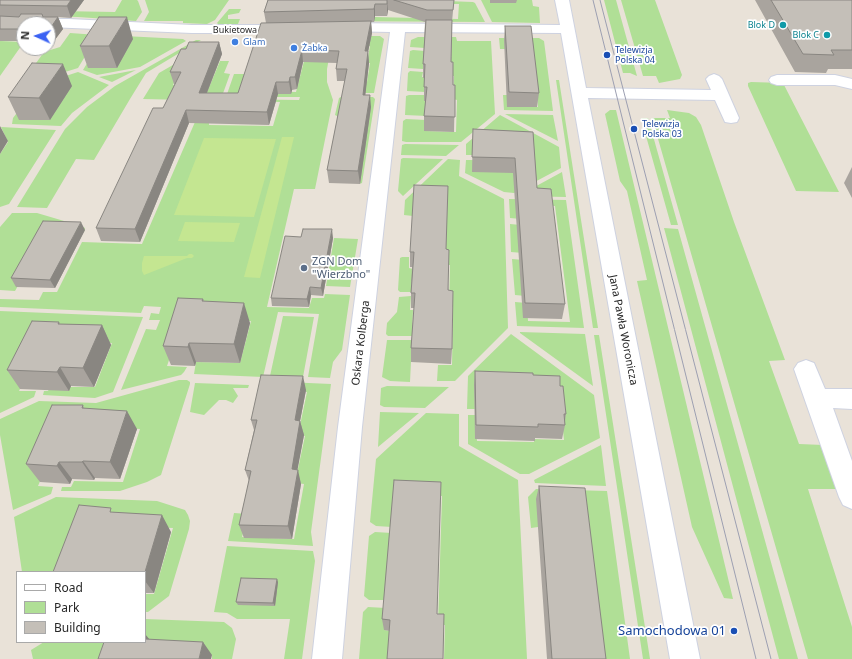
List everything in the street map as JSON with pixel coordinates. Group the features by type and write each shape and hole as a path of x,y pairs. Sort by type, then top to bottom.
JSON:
{"street":[{"name":"Jana Pawła Woronicza","path":"562,0 685,659"},
{"name":"Bukietowa","path":"0,22 62,23 192,30 301,28"},
{"path":"325,28 567,29"},
{"name":"Oskara Kolberga","path":"327,659 350,427 398,28"},
{"path":"714,79 731,118"},
{"path":"777,80 834,80 852,84"},
{"path":"579,94 722,95"},
{"path":"806,369 852,497"},
{"path":"817,398 852,399"}],"green space":[{"path":"122,0 137,0 142,12 136,21 56,16 0,15 0,10 115,12"},
{"path":"145,0 229,0 215,20 207,24 183,23 183,21 144,21 149,12"},
{"path":"334,0 362,0 361,2 336,1 333,16 458,19 459,4 446,4 446,1 473,2 475,3 485,22 328,21"},
{"path":"481,0 490,0 491,3 516,3 516,0 532,0 533,6 539,7 540,23 492,22"},
{"path":"604,0 616,0 637,76 630,73 623,73"},
{"path":"621,0 655,0 682,75 680,79 659,83 656,76 643,76"},
{"path":"229,9 241,9 239,13 228,15 228,19 240,19 238,24 218,24 217,23"},
{"path":"70,33 98,35 78,68 36,81 16,91 41,56 56,56 56,48 60,47"},
{"path":"104,35 183,39 186,41 140,67 97,75 83,70"},
{"path":"340,36 380,36 384,39 374,93 352,93 351,82 367,82 370,63 367,63 370,46 362,46"},
{"path":"418,37 456,37 457,41 491,41 495,114 461,142 402,141 403,121 406,119 426,120 426,131 456,132 457,100 453,99 454,76 450,76 452,39 426,39 425,48 410,47 411,40"},
{"path":"499,38 539,38 544,41 553,111 504,110 503,95 508,95 509,106 538,107 532,41 506,49 500,49"},
{"path":"196,40 201,40 146,73 94,160 76,159 47,208 17,207 65,129 87,107 115,86"},
{"path":"0,41 16,42 16,53 0,76"},
{"path":"309,42 332,42 327,69 327,82 333,100 315,189 294,189 267,307 309,308 312,298 324,298 325,294 350,295 342,350 333,362 330,378 308,377 319,314 278,312 263,377 194,374 196,362 240,363 251,321 209,320 184,316 167,366 187,367 184,372 181,375 121,390 146,329 156,330 160,320 149,320 151,313 159,314 161,307 144,306 141,313 0,307 0,299 39,300 43,292 57,292 82,242 142,244 195,122 209,122 209,125 273,126 280,102 143,99 159,73 185,58 173,85 210,85 220,61 229,61 224,73 230,74 221,99 299,100 300,97 226,97 234,74 264,74 245,91 296,92"},
{"path":"410,51 425,51 423,69 408,68"},
{"path":"136,70 112,82 99,77"},
{"path":"410,71 423,72 422,77 426,77 425,92 407,91 408,73"},
{"path":"78,72 109,85 72,113 61,126 12,124 13,118 38,85"},
{"path":"556,80 559,80 598,328 593,328"},
{"path":"748,83 783,83 839,192 796,191 748,86"},
{"path":"424,95 424,101 428,101 427,116 405,115 406,96"},
{"path":"373,97 375,99 362,183 359,184 370,106 340,117 335,115 339,98"},
{"path":"610,110 616,110 733,599 724,598 692,527 637,281 647,280 627,191 620,181 605,114"},
{"path":"667,110 689,113 696,117 701,125 734,222 785,360 769,361 799,444 823,445 839,487 836,489 808,489 852,627 852,659 808,659 652,118 670,118"},
{"path":"505,114 553,115 558,141"},
{"path":"500,115 559,147 561,168 514,193 504,192 465,173 466,160 473,160 473,155 466,155 466,144"},
{"path":"642,118 648,118 678,225 671,225 646,136 648,135 646,125 644,125"},
{"path":"1,127 56,130 9,204 0,207 0,154 8,142"},
{"path":"282,137 294,137 260,278 244,277"},
{"path":"204,138 276,139 254,217 174,215"},
{"path":"402,145 459,145 446,156 401,155"},
{"path":"401,159 443,159 403,196 398,191"},
{"path":"448,159 460,160 459,176 504,199 508,328 455,381 437,381 438,365 452,365 453,307 449,306 450,265 446,265 413,216 404,215 405,200"},
{"path":"562,172 566,197 518,196"},
{"path":"509,199 566,200 584,328 517,326 515,302 527,303 528,321 570,322 555,206 520,205 521,219 510,218"},
{"path":"12,213 37,213 85,228 84,232 49,231 15,291 0,290 0,227"},
{"path":"185,222 240,223 234,242 178,241"},
{"path":"510,224 521,225 523,253 511,252"},
{"path":"664,228 678,229 798,659 779,659"},
{"path":"334,238 358,239 350,287 326,286"},
{"path":"189,254 194,256 144,275 142,271 144,256 187,256"},
{"path":"409,257 409,268 413,269 411,292 400,292 398,290 400,258"},
{"path":"512,259 524,260 526,296 515,295"},
{"path":"411,296 410,310 413,310 412,336 388,336 386,334 387,323 397,312 399,297"},
{"path":"0,311 143,317 113,392 95,398 43,395 44,391 48,391 50,387 95,387 112,343 70,342 44,339 19,391 36,391 34,397 0,413"},
{"path":"283,316 314,317 303,377 270,376"},
{"path":"520,333 585,334 593,386"},
{"path":"511,334 594,395 600,438 529,474 520,474 468,444 468,415 476,415 477,441 534,442 534,439 564,440 559,392 476,409 467,409 468,376"},
{"path":"594,335 599,335 650,659 643,659"},
{"path":"387,340 412,340 410,382 390,381 382,377"},
{"path":"179,380 187,380 190,384 161,475 147,482 120,491 61,491 62,487 71,487 74,481 123,482 140,429 94,427 65,422 38,486 53,487 51,494 13,510 0,435 0,419 39,401 96,403"},
{"path":"263,381 331,384 311,532 313,546 228,541 234,513 248,514 242,537 294,539 304,484 295,483 305,436 298,435 307,392 265,390"},
{"path":"195,383 249,385 248,388 233,388 238,396 233,403 226,400 219,400 204,415 190,412"},
{"path":"387,386 449,387 425,408 384,407 380,405 381,388"},
{"path":"380,412 419,413 378,447"},
{"path":"426,413 459,414 459,446 518,480 527,659 444,659 445,625 438,625 442,496 395,494 392,527 376,526 370,522 376,459"},
{"path":"601,445 606,486 535,483 534,480"},
{"path":"536,489 607,491 630,659 603,659 538,527 531,528 528,497"},
{"path":"56,497 157,501 185,510 190,521 169,596 146,612 146,594 154,594 173,528 122,526 73,571 22,571 14,517"},
{"path":"375,532 392,533 386,600 369,600 364,596 369,536"},
{"path":"227,546 313,551 315,561 302,659 284,659 290,619 237,619 227,613 214,612"},
{"path":"368,607 386,608 384,630 392,631 389,659 359,659 363,612"},
{"path":"146,619 224,622 232,628 236,639 232,659 212,659 212,655 155,653 116,659 33,659 31,650 42,643 146,643"}],"building":[{"path":"0,0 71,0 67,6 0,5"},
{"path":"268,0 387,0 387,4 375,4 374,9 264,12"},
{"path":"394,0 454,0 453,10 427,10"},
{"name":"Blok C","path":"771,0 852,0 852,50 831,50 834,55 803,54"},
{"path":"21,14 42,14 43,16 20,16"},
{"path":"0,16 16,17 16,29 0,29"},
{"path":"99,17 127,17 109,46 80,46"},
{"path":"426,20 452,20 451,62 453,62 453,85 455,85 455,117 424,116 427,87 424,87 425,64 423,64"},
{"path":"371,21 365,51 368,51 363,95 370,95 358,171 327,170 347,69 336,69 339,51 302,50 295,77 290,77 289,82 276,82 267,112 186,110 135,229 96,228 153,108 163,108 181,72 170,72 181,49 186,49 189,42 219,42 199,93 238,93 261,23"},
{"path":"505,26 531,26 539,93 509,92"},
{"path":"32,63 63,64 39,98 8,97"},
{"path":"473,129 533,132 537,188 551,189 565,304 525,303 515,158 472,157"},
{"path":"414,185 448,186 446,249 449,250 448,290 453,291 452,349 411,348 415,293 411,293 414,252 410,252"},
{"path":"43,221 81,222 50,280 11,278"},
{"name":"ZGN Dom \"Wierzbno\"","path":"303,229 332,229 321,288 310,287 307,299 271,298 285,236 301,237"},
{"path":"178,298 244,303 234,344 189,343 188,347 163,346"},
{"path":"32,321 59,322 58,324 102,325 83,368 60,367 57,372 7,370"},
{"path":"475,371 533,373 533,375 560,376 560,386 563,386 566,414 564,414 565,425 538,424 538,427 476,425"},
{"path":"261,375 303,376 295,420 300,421 292,469 298,470 288,526 239,525 251,471 245,470 257,420 251,420"},
{"path":"52,405 83,405 82,408 127,411 110,462 59,462 57,466 26,464"},
{"path":"394,480 441,482 437,614 444,614 443,659 387,659 390,620 382,619"},
{"path":"539,486 585,488 606,659 552,659"},
{"path":"79,505 111,508 110,512 162,515 145,571 53,571"},
{"path":"241,578 277,579 273,603 236,602"},
{"path":"146,639 203,642 199,659 98,659 104,643 146,643"}],"tram line":[{"path":"593,0 756,659"},
{"path":"600,0 771,659"}],"place":[{"name":"Blok D","path":"783,25"},
{"name":"Blok C","path":"827,35"},
{"name":"Glam","path":"235,42"},
{"name":"Żabka","path":"294,48"},
{"name":"Telewizja Polska 04","path":"607,55"},
{"name":"Telewizja Polska 03","path":"634,129"},
{"name":"ZGN Dom \"Wierzbno\"","path":"304,268"},
{"name":"Samochodowa 01","path":"734,631"}]}
